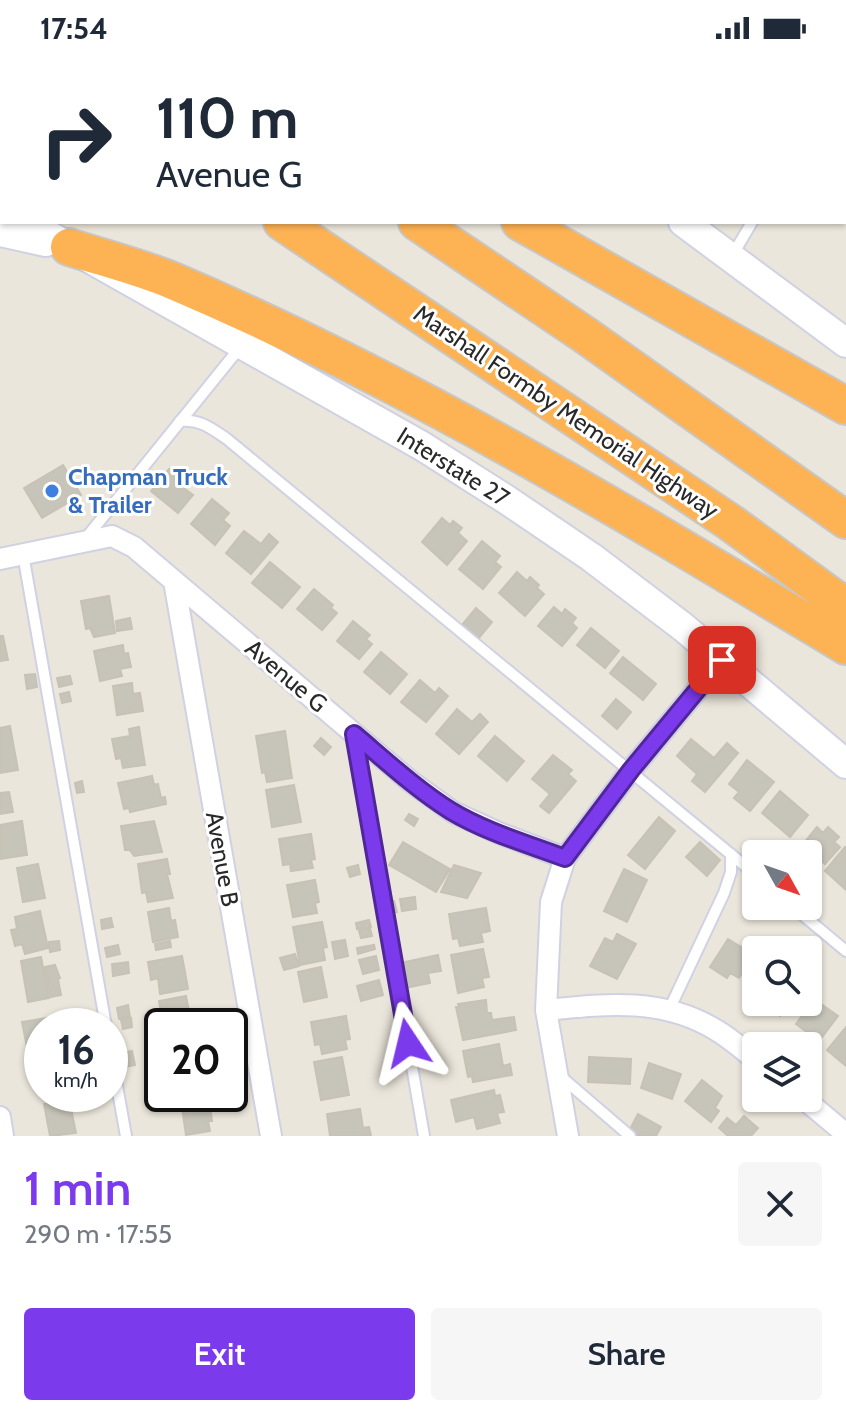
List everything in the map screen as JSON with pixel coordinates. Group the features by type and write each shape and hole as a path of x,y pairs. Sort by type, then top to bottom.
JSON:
{"highway":[{"name":"Marshall Formby Memorial Highway","path":"285,224 731,523 846,607"},
{"path":"420,224 585,335 846,520"},
{"path":"524,224 846,406"},
{"path":"69,247 171,281 475,428 611,504 846,646"}],"main road":[{"name":"Interstate 27","path":"29,224 422,446 507,500 591,557 722,660 846,764"},
{"path":"686,224 840,335"},
{"path":"0,232 69,247"}],"street":[{"name":"Avenue G","path":"0,559 112,536 134,547 410,781 453,812 565,858"},
{"name":"Avenue B","path":"174,581 271,1136"},
{"path":"568,1136 546,1010 551,902 565,858 631,770 722,660"},
{"path":"546,1010 630,1003 669,1010 716,1029 742,1049"},
{"path":"820,1112 846,1134"},
{"path":"0,1117 3,1136"}],"lane":[{"path":"731,257 751,224"},
{"path":"83,542 242,345"},
{"path":"180,421 204,423 227,439 742,863"},
{"path":"23,554 103,1008"},
{"path":"354,734 424,1136"},
{"path":"669,1010 724,893 731,872 731,854"},
{"path":"809,920 846,951"},
{"path":"557,1073 630,1136"},
{"path":"122,1112 126,1136"}],"building":[{"name":"Chapman Truck & Trailer","path":"63,465 81,495 42,518 24,488"},
{"path":"169,469 181,480 178,484 193,495 178,513 151,491"},
{"path":"212,499 229,513 223,520 230,526 215,545 191,524"},
{"path":"442,518 450,525 453,521 462,528 458,533 467,541 447,565 422,542"},
{"path":"244,531 261,544 269,534 278,542 251,574 226,553"},
{"path":"482,541 500,556 495,562 501,567 483,589 459,569"},
{"path":"270,562 300,587 282,608 252,583"},
{"path":"517,572 527,581 530,577 544,594 525,616 499,593"},
{"path":"314,589 333,605 331,608 337,613 322,630 297,609"},
{"path":"109,596 115,633 94,637 90,628 86,629 81,601"},
{"path":"554,607 562,614 565,609 576,618 572,623 577,628 562,646 538,626"},
{"path":"476,608 492,622 478,639 462,625"},
{"path":"130,618 132,629 117,631 116,621"},
{"path":"353,621 370,635 366,639 372,644 359,659 337,641"},
{"path":"591,628 619,651 605,668 577,645"},
{"path":"0,636 3,636 8,660 0,661"},
{"path":"123,645 131,667 120,669 122,676 100,681 94,651"},
{"path":"381,652 407,674 390,694 364,672"},
{"path":"623,657 656,684 643,700 610,673"},
{"path":"35,674 37,687 27,689 25,675"},
{"path":"70,676 72,684 59,687 57,678"},
{"path":"420,680 435,693 439,688 448,696 426,722 401,702"},
{"path":"132,683 133,694 140,693 143,711 117,715 113,686"},
{"path":"69,692 71,701 62,703 60,694"},
{"path":"616,699 631,712 617,729 602,716"},
{"path":"457,709 472,722 480,714 488,722 459,754 436,734"},
{"path":"10,726 18,770 0,773 0,728"},
{"path":"139,727 145,765 123,768 121,758 116,759 112,739 130,736 129,729"},
{"path":"285,731 292,778 267,782 265,772 262,773 256,736"},
{"path":"495,736 524,761 507,781 478,756"},
{"path":"321,738 331,747 324,755 314,746"},
{"path":"691,739 714,758 727,743 738,753 705,792 692,781 697,774 677,756"},
{"path":"553,755 572,770 568,774 576,781 549,813 540,806 550,794 532,779"},
{"path":"747,760 774,782 750,811 734,798 739,792 729,784"},
{"path":"152,776 166,804 130,812 129,808 124,809 118,783"},
{"path":"82,781 84,792 77,793 75,783"},
{"path":"294,785 301,822 272,827 266,790"},
{"path":"780,791 808,815 790,837 762,813"},
{"path":"9,792 13,812 0,814 0,793"},
{"path":"409,814 418,819 414,826 405,820"},
{"path":"659,817 675,831 645,869 628,855"},
{"path":"22,821 27,855 0,859 0,825"},
{"path":"154,821 162,852 134,856 130,850 125,850 121,826"},
{"path":"817,827 823,833 828,827 839,837 834,842 840,847 825,864 822,862 822,840 806,840"},
{"path":"311,834 315,859 311,860 313,868 291,871 290,864 283,865 279,839"},
{"path":"403,842 450,869 436,892 389,865"},
{"path":"700,842 720,860 707,876 686,857"},
{"path":"846,848 846,890 825,871"},
{"path":"167,859 173,898 148,902 146,892 142,893 138,864"},
{"path":"38,864 45,898 23,902 17,868"},
{"path":"358,865 360,874 350,877 347,868"},
{"path":"454,865 481,873 467,898 441,892"},
{"path":"624,869 647,880 627,922 604,911"},
{"path":"315,880 319,902 315,903 317,913 293,917 287,885"},
{"path":"415,897 416,909 402,911 400,899"},
{"path":"394,901 397,912 392,913 389,902"},
{"path":"169,908 178,937 153,942 148,912"},
{"path":"486,908 490,931 481,933 483,942 460,946 458,938 453,939 449,914"},
{"path":"40,911 48,948 25,954 22,944 15,946 11,930 17,929 15,917"},
{"path":"111,918 113,927 102,929 101,920"},
{"path":"369,920 371,927 357,929 356,923"},
{"path":"322,922 327,947 323,948 325,960 300,965 293,927"},
{"path":"370,928 372,936 361,938 359,931"},
{"path":"617,934 636,944 617,979 590,966 605,938 613,942"},
{"path":"728,939 742,947 742,973 739,978 730,973 727,978 710,967"},
{"path":"345,940 348,956 335,959 332,942"},
{"path":"59,941 60,950 50,952 49,942"},
{"path":"170,941 171,947 156,950 155,944"},
{"path":"118,945 120,954 107,957 105,948"},
{"path":"374,945 375,949 358,954 357,948"},
{"path":"483,949 489,977 482,978 484,987 458,993 451,955"},
{"path":"295,954 299,966 284,970 280,958"},
{"path":"438,955 441,971 428,973 430,983 405,988 400,963"},
{"path":"182,956 188,989 160,994 158,978 151,980 148,962"},
{"path":"376,956 379,970 363,974 359,960"},
{"path":"41,957 49,998 28,1002 21,961"},
{"path":"128,962 129,973 113,976 112,964"},
{"path":"55,965 61,995 51,997 45,967"},
{"path":"321,967 327,997 304,1002 298,972"},
{"path":"379,980 383,995 361,1001 357,986"},
{"path":"186,996 188,1008 160,1008 159,1001"},
{"path":"486,1000 487,1013 491,1013 492,1020 514,1017 516,1030 463,1040 456,1007 459,1007 458,1004"},
{"path":"822,1005 838,1016 822,1037 822,1032 807,1032 796,1024 802,1016 822,1016"},
{"path":"346,1016 350,1039 345,1040 347,1049 322,1054 320,1044 315,1045 311,1022"},
{"path":"846,1027 846,1066 827,1050"},
{"path":"499,1044 503,1066 510,1064 512,1075 473,1082 472,1076 468,1077 463,1051"},
{"path":"132,1051 135,1065 128,1066 128,1052"},
{"path":"342,1057 349,1095 321,1100 314,1062"},
{"path":"589,1057 631,1059 630,1084 588,1082"},
{"path":"649,1063 681,1074 672,1099 641,1088"},
{"path":"702,1080 722,1096 715,1108 719,1111 711,1122 685,1101"},
{"path":"494,1090 495,1096 500,1095 504,1112 497,1113 500,1123 477,1129 474,1117 456,1122 451,1100"},
{"path":"360,1109 363,1128 369,1127 371,1136 330,1136 327,1114"},
{"path":"46,1112 72,1112 76,1133 50,1136"},
{"path":"183,1112 211,1112 210,1131 186,1135"},
{"path":"638,1114 661,1127 656,1136 639,1136 629,1131"},
{"path":"744,1116 758,1128 751,1136 728,1136 719,1128 727,1118 736,1125"}],"place":[{"name":"Chapman Truck & Trailer","path":"52,491"}],"route":[{"path":"408,1043 354,734 453,812 565,858 631,770 722,660"}]}
